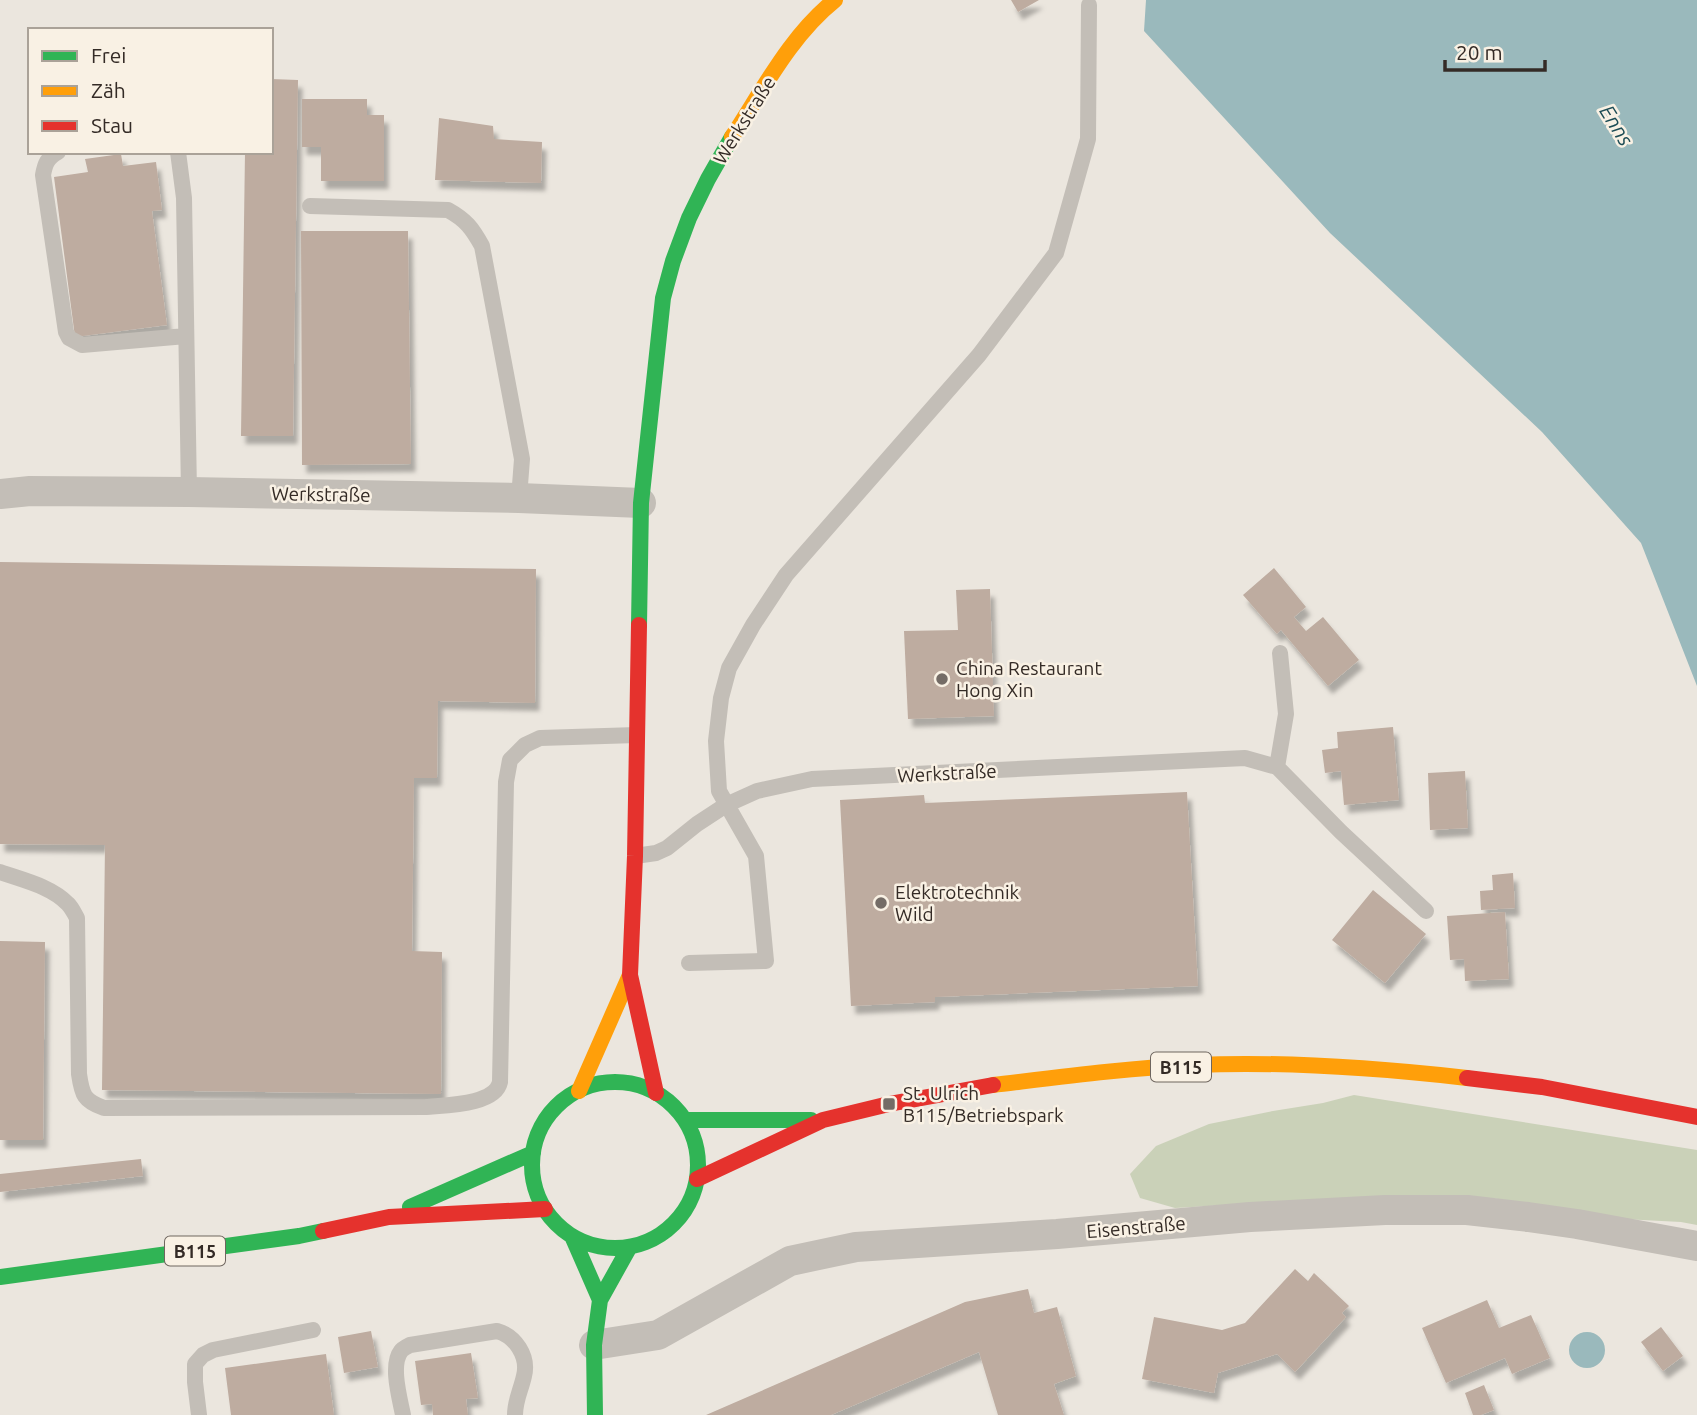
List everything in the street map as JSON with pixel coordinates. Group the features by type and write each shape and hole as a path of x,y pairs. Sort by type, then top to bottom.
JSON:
{"main road":[{"name":"Werkstraße","path":"656,1093 630,975 635,856 641,503 663,298 689,218 708,179 798,36 835,0"},
{"name":"Werkstraße","path":"579,1091 630,975"},
{"name":"B115","path":"697,1180 823,1120 889,1104 974,1088 1088,1073 1196,1065 1281,1065 1405,1071 1542,1087 1697,1117"},
{"path":"617,1082 637,1085 656,1093 672,1104 685,1120 694,1139 698,1159 697,1180 681,1217 649,1242 629,1248 590,1245 572,1236 557,1225 545,1209 536,1192 532,1172 538,1134 548,1116 562,1101 597,1084 617,1082"},
{"name":"B115","path":"685,1120 823,1120"},
{"name":"B115","path":"389,1217 533,1153"},
{"name":"B115","path":"0,1277 299,1236 389,1217 545,1209"},
{"path":"572,1236 600,1300"},
{"path":"596,1415 594,1345 600,1300 629,1248"}],"street":[{"name":"Werkstraße","path":"0,494 30,491 189,492 641,503"},
{"name":"Eisenstraße","path":"594,1345 658,1335 790,1261 856,1247 1057,1234 1250,1217 1385,1210 1467,1210 1577,1224 1697,1246"}],"lane":[{"path":"689,963 766,961 756,856 719,791 716,741 721,698 729,668 786,575 979,355 1056,253 1088,139 1089,5"},
{"path":"54,154 45,163 43,175 69,338 82,345 186,336"},
{"path":"178,154 184,198 189,492"},
{"path":"310,206 447,210 462,218 472,229 482,246 523,459 519,498"},
{"path":"1280,653 1286,714 1277,767 1426,911"},
{"path":"0,872 38,885 57,895 70,905 77,918 79,1074 81,1091 89,1103 104,1108 426,1107 460,1104 489,1097 499,1087 500,1082 506,782 510,760 526,745 540,738 637,735"},
{"name":"Werkstraße","path":"635,856 656,853 667,848 726,805 757,791 812,779 1245,758 1277,767"},
{"path":"199,1415 195,1364 203,1355 213,1350 313,1330"},
{"path":"403,1415 396,1376 397,1359 401,1350 410,1345 497,1331 516,1342 525,1365 515,1404 515,1415"}],"green space":[{"path":"1354,1095 1697,1150 1697,1225 1623,1219 1492,1198 1278,1202 1175,1208 1140,1198 1130,1174 1156,1146 1209,1124"}],"water":[{"name":"Enns","path":"1146,0 1697,0 1697,686 1641,543 1542,432 1330,233 1144,31"},
{"path":"1587,1332 1600,1337 1605,1350 1600,1363 1587,1368 1574,1363 1569,1350 1574,1337"}],"building":[{"path":"1011,0 1039,0 1018,12"},
{"path":"273,79 298,80 293,436 241,436 245,154 273,154"},
{"path":"302,99 367,99 367,115 384,115 384,181 321,181 321,147 302,147"},
{"path":"439,118 493,126 494,139 542,142 541,183 435,180"},
{"path":"121,154 123,166 156,162 162,210 152,211 167,325 75,337 54,177 88,172 85,159"},
{"path":"301,231 408,231 411,464 302,465"},
{"path":"0,562 536,569 535,703 438,701 437,778 414,778 412,951 442,952 441,1094 102,1090 105,845 0,844"},
{"path":"1274,568 1306,607 1294,617 1306,631 1323,617 1359,660 1328,686 1281,630 1277,634 1243,595"},
{"path":"990,589 994,716 908,719 904,631 958,630 956,590"},
{"path":"1393,727 1399,800 1344,805 1341,771 1325,773 1322,750 1338,748 1337,732"},
{"path":"1465,771 1468,828 1430,830 1428,773"},
{"path":"1187,792 1198,986 935,997 935,1002 851,1006 840,800 924,795 925,803"},
{"path":"1513,873 1515,908 1481,910 1480,891 1493,890 1492,875"},
{"path":"1373,890 1426,934 1385,983 1332,940"},
{"path":"1505,912 1509,979 1465,981 1464,959 1450,960 1447,916"},
{"path":"0,941 45,942 43,1140 0,1140"},
{"path":"141,1159 143,1176 0,1192 0,1174"},
{"path":"1295,1269 1308,1281 1314,1273 1349,1306 1342,1313 1346,1317 1295,1372 1277,1354 1218,1373 1214,1393 1142,1379 1154,1317 1222,1330 1245,1323"},
{"path":"1028,1289 1034,1313 1057,1307 1076,1376 1054,1384 1064,1415 998,1415 979,1352 831,1415 706,1415 965,1302"},
{"path":"1487,1300 1499,1328 1531,1315 1550,1358 1512,1374 1505,1358 1446,1383 1422,1328"},
{"path":"1661,1327 1683,1356 1663,1371 1641,1342"},
{"path":"371,1331 378,1367 344,1373 338,1337"},
{"path":"471,1353 478,1398 466,1399 468,1415 433,1415 432,1404 421,1405 415,1361"},
{"path":"326,1354 334,1415 231,1415 225,1368"},
{"path":"1484,1385 1494,1410 1473,1415 1465,1393"}],"traffic: fast":[{"path":"639,625 641,503 663,298 689,218 732,137"},
{"path":"615,1082 647,1088 674,1106 692,1133 698,1165 692,1197 674,1224 647,1242 615,1248 583,1242 556,1224 538,1197 532,1165 538,1133 556,1106 583,1088 615,1082"},
{"path":"685,1120 811,1120"},
{"path":"410,1207 533,1153"},
{"path":"0,1277 323,1231"},
{"path":"572,1236 600,1300"},
{"path":"595,1415 594,1345 600,1300 629,1248"}],"traffic: slow":[{"path":"732,137 791,47 804,30 835,0"},
{"path":"579,1091 630,975"},
{"path":"993,1085 1144,1068 1229,1064 1331,1066 1467,1078"}],"traffic: jam":[{"path":"639,625 630,975 656,1093"},
{"path":"1467,1078 1542,1087 1697,1117"},
{"path":"697,1179 823,1120 889,1104 993,1085"},
{"path":"323,1231 389,1217 545,1209"}],"place":[{"name":"China Restaurant Hong Xin","path":"942,679"},
{"name":"Elektrotechnik Wild","path":"881,903"},
{"name":"St. Ulrich B115/Betriebspark","path":"889,1104"}]}
